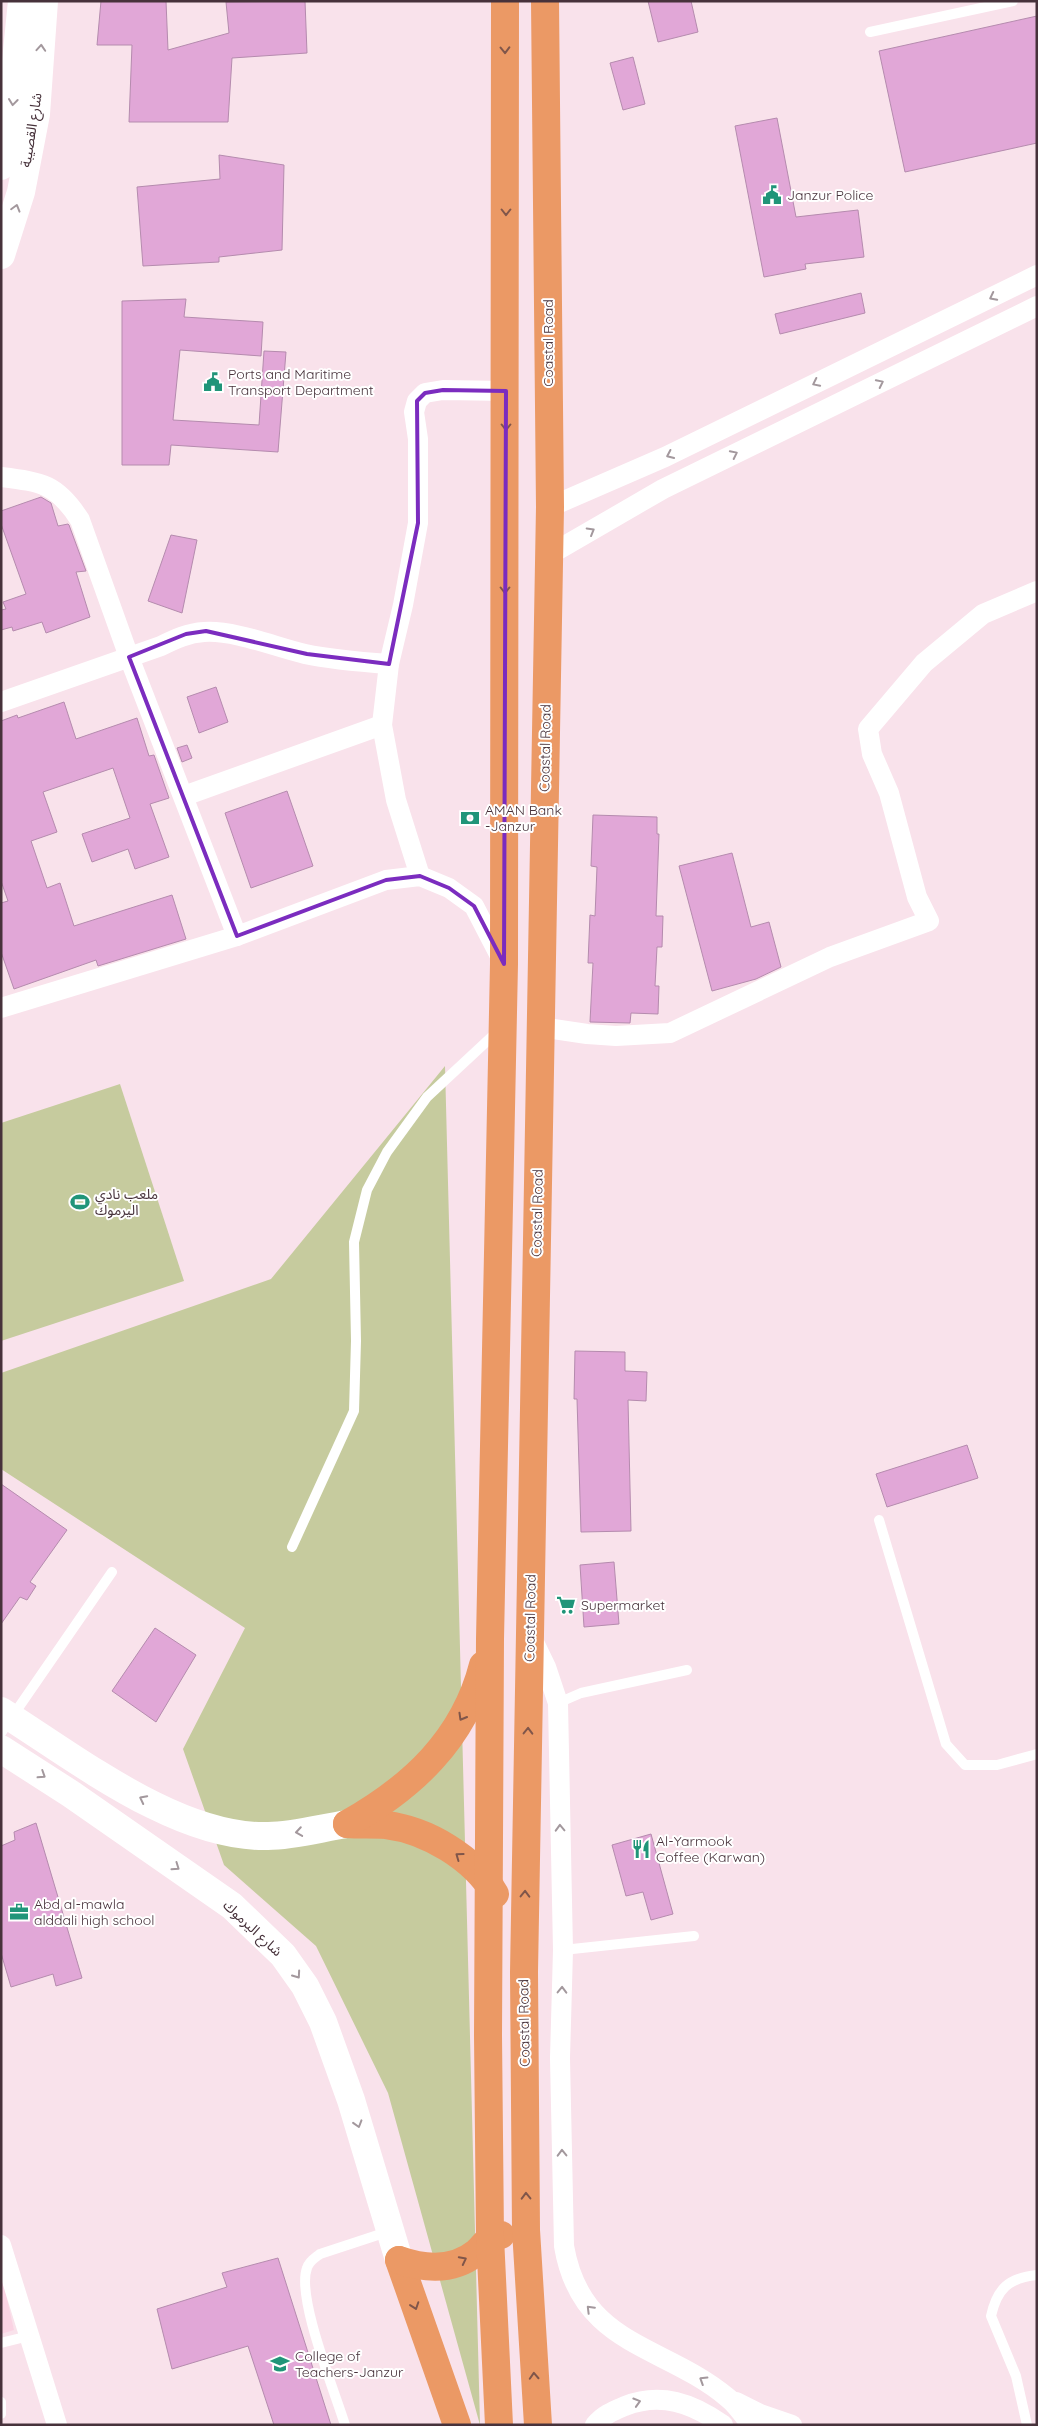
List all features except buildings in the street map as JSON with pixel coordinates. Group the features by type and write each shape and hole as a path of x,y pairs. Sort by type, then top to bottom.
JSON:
{"highway":[{"path":"499,2425 490,2237 488,2035 490,1639 504,964 505,1"},
{"name":"Coastal Road","path":"538,2425 526,2230 524,1972 550,507 546,1"},
{"path":"347,1824 382,1804 414,1779 441,1749 463,1715 476,1686 490,1639"},
{"path":"347,1824 387,1826 426,1836 461,1857 490,1886 513,1926 524,1972"},
{"path":"399,2260 418,2267 446,2266 459,2263 476,2252 490,2237 526,2230"},
{"path":"399,2260 457,2425"}],"main road":[{"path":"1,166 10,131 22,1"},
{"name":"شارع القصيبة","path":"1,255 21,192 36,114 44,1"},
{"path":"5,1721 130,1792 186,1821 226,1833 268,1836 347,1824"},
{"name":"شارع اليرموك","path":"1,1749 71,1794 232,1906 283,1954 305,1986 323,2022 351,2100 399,2260"}],"street":[{"path":"550,507 665,457 1037,275"},
{"path":"549,555 663,489 1037,306"},
{"path":"420,876 396,800 382,725 389,664 403,605 418,523 418,440 414,412 417,401 425,393 443,390 506,391"},
{"path":"1,477 52,487 70,504 80,520 129,657 237,936"},
{"path":"540,1027 586,1034 616,1036 670,1033 830,957 929,921 917,898 889,793 872,754 868,729 924,663 983,614 1037,591"},
{"path":"1,702 161,646 186,634 206,632 226,634 306,654 359,662 389,664"},
{"path":"184,796 382,725"},
{"path":"1,1008 237,936 386,880 420,876 449,888 474,906 504,964"},
{"path":"530,1634 546,1667 558,1703 563,1950 560,2058 564,2246 572,2278 589,2308 627,2340 694,2375 730,2399 760,2414 792,2425"},
{"path":"1,2245 57,2425"},
{"path":"595,2425 610,2411 653,2398 706,2412 723,2425"},
{"path":"730,2399 751,2425"}],"lane":[{"path":"870,32 1013,1"},
{"path":"292,1547 354,1411 356,1341 354,1242 367,1190 387,1152 427,1098 503,1026"},
{"path":"879,1520 946,1744 965,1765 997,1765 1037,1754"},
{"path":"5,1721 112,1572"},
{"path":"558,1703 581,1693 687,1670"},
{"path":"563,1950 694,1936"},
{"path":"345,2425 305,2300 306,2268 320,2254 391,2231"},
{"path":"1027,2425 1016,2376 991,2316 999,2292 1012,2282 1037,2275"},
{"path":"1,2343 29,2336"},
{"path":"1,2402 3,2407 1,2414"}],"highlighted area":[{"path":"443,390 506,391 504,964 474,906 449,888 420,876 386,880 237,936 129,657 186,634 206,631 307,654 389,664 418,523 417,401 425,393"}],"shaded area":[{"path":"1,2272 14,2330 1,2334"}],"green space":[{"path":"445,1066 480,2425 388,2093 316,1946 224,1865 183,1749 245,1628 1,1469 1,1373 271,1279"},
{"name":"ملعب نادي اليرموك","path":"120,1084 184,1281 1,1341 1,1123"}],"place":[{"name":"Janzur Police","path":"772,195"},
{"name":"Ports and Maritime Transport Department","path":"213,382"},
{"name":"AMAN Bank -Janzur","path":"470,818"},
{"name":"ملعب نادي اليرموك","path":"80,1202"},
{"name":"Supermarket","path":"566,1605"},
{"name":"Al-Yarmook Coffee (Karwan)","path":"641,1849"},
{"name":"Abd al-mawla alddali high school","path":"19,1912"},
{"name":"College of Teachers-Janzur","path":"280,2364"}]}
